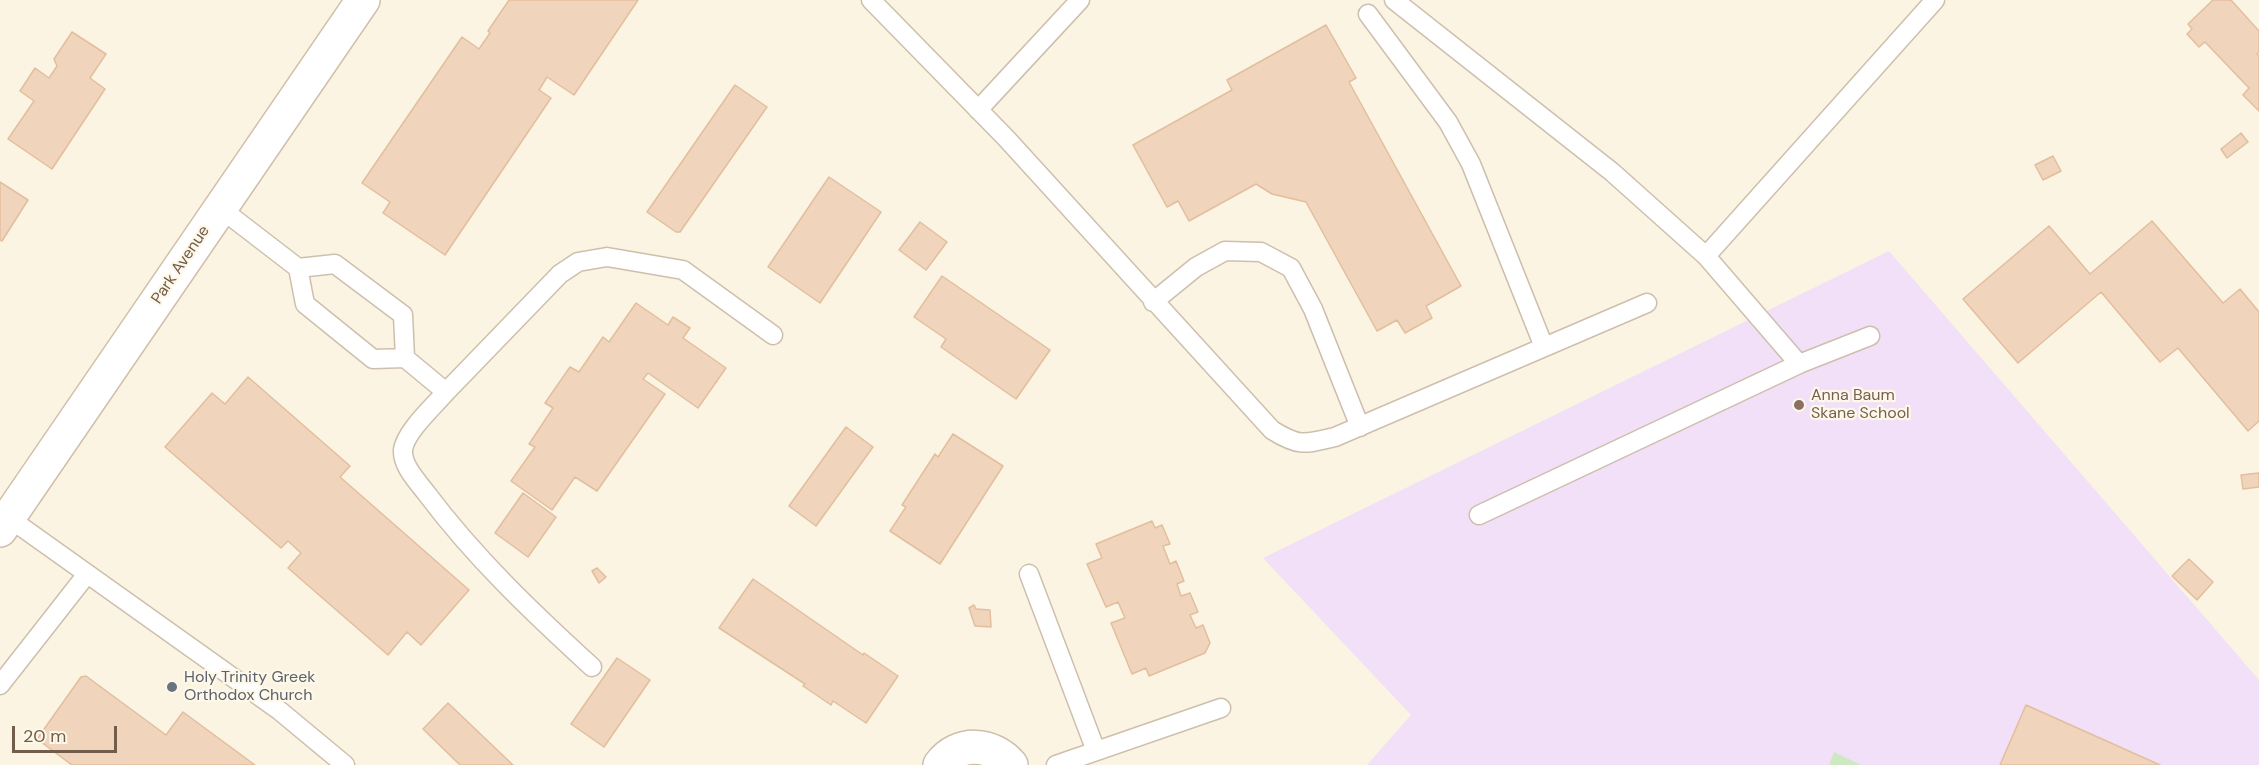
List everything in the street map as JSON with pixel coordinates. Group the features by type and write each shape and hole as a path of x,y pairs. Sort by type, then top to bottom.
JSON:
{"main road":[{"name":"Park Avenue","path":"4,524 363,0"},
{"path":"940,765 955,752 969,747 984,747 995,751 1011,765"}],"lane":[{"path":"871,0 978,110 1272,430 1291,442 1311,442 1335,437 1647,303"},
{"path":"978,110 1080,0"},
{"path":"1394,0 1612,172 1706,256 1798,364"},
{"path":"1706,256 1935,0"},
{"path":"1368,14 1448,122 1471,164 1544,347"},
{"path":"220,208 298,268 305,304 373,359 405,358 446,392"},
{"path":"1153,302 1196,267 1225,251 1261,252 1291,268 1313,309 1360,427"},
{"path":"592,667 522,603 463,540 409,470 403,453 405,440 446,392 560,274 578,262 607,257 683,270 773,335"},
{"path":"298,268 335,264 403,315 405,358"},
{"path":"1479,515 1798,364 1870,336"},
{"path":"4,524 87,574 280,711 345,765"},
{"path":"0,685 87,574"},
{"path":"1029,574 1096,751"},
{"path":"1056,765 1221,708"}],"shaded area":[{"name":"Anna Baum Skane School","path":"1889,251 2259,680 2259,765 1367,765 1411,715 1263,558"}],"green space":[{"path":"1834,752 1861,765 1829,765"}],"building":[{"path":"509,0 638,0 574,95 547,77 539,90 551,98 445,255 383,213 390,202 362,183 462,37 479,49"},
{"path":"2213,0 2231,0 2259,31 2259,52 2257,54 2259,56 2259,111 2243,95 2249,88 2205,42 2199,47 2187,34 2192,29 2188,24"},
{"path":"1326,25 1356,78 1349,82 1461,286 1426,306 1432,318 1405,333 1397,320 1377,331 1306,202 1272,194 1256,184 1189,221 1178,201 1167,207 1133,145 1232,90 1227,80"},
{"path":"72,32 106,54 90,78 105,89 52,169 8,139 34,101 20,91 35,68 49,78 57,66 54,59"},
{"path":"735,85 767,107 680,232 676,232 647,212"},
{"path":"2241,133 2248,142 2227,158 2221,149"},
{"path":"2053,156 2061,171 2043,180 2035,165"},
{"path":"829,177 881,212 820,303 768,267"},
{"path":"0,182 28,200 2,241 0,240"},
{"path":"2152,221 2223,303 2240,289 2259,312 2259,421 2248,431 2178,348 2160,362 2101,292 2018,363 1963,299 2049,226 2090,274"},
{"path":"920,222 947,242 926,270 899,250"},
{"path":"942,276 1050,350 1016,399 941,347 946,339 914,317"},
{"path":"636,303 668,325 673,317 690,328 683,338 726,368 698,408 648,373 643,379 665,394 597,491 575,477 552,510 511,481 535,447 529,444 553,408 545,403 570,367 579,372 603,337 609,342"},
{"path":"248,377 350,466 340,477 469,590 421,645 407,632 388,655 288,568 301,553 288,541 281,548 165,447 212,393 225,404"},
{"path":"846,427 873,447 816,526 789,506"},
{"path":"953,434 1003,466 940,564 890,531 906,507 902,505 935,454 938,457"},
{"path":"2259,473 2259,487 2243,489 2241,475"},
{"path":"523,493 556,517 528,557 495,533"},
{"path":"1152,521 1155,528 1162,525 1170,544 1163,546 1170,564 1176,561 1184,581 1177,584 1181,596 1190,593 1198,612 1190,615 1196,628 1203,625 1210,643 1205,653 1149,676 1146,668 1132,674 1111,623 1125,618 1118,602 1106,607 1087,564 1102,558 1096,544"},
{"path":"2189,559 2213,582 2197,600 2172,576"},
{"path":"597,568 606,577 599,583 592,571"},
{"path":"753,579 863,655 864,653 898,676 866,723 833,701 831,705 803,686 805,684 719,628"},
{"path":"974,605 976,609 990,610 991,627 975,626 969,608"},
{"path":"617,658 650,680 604,747 571,724"},
{"path":"86,676 166,735 183,712 255,765 72,765 37,739 81,677"},
{"path":"448,703 513,765 460,765 423,729"},
{"path":"2026,705 2160,765 2000,765"}],"place":[{"name":"Anna Baum Skane School","path":"1799,405"},
{"name":"Holy Trinity Greek Orthodox Church","path":"172,687"}]}
